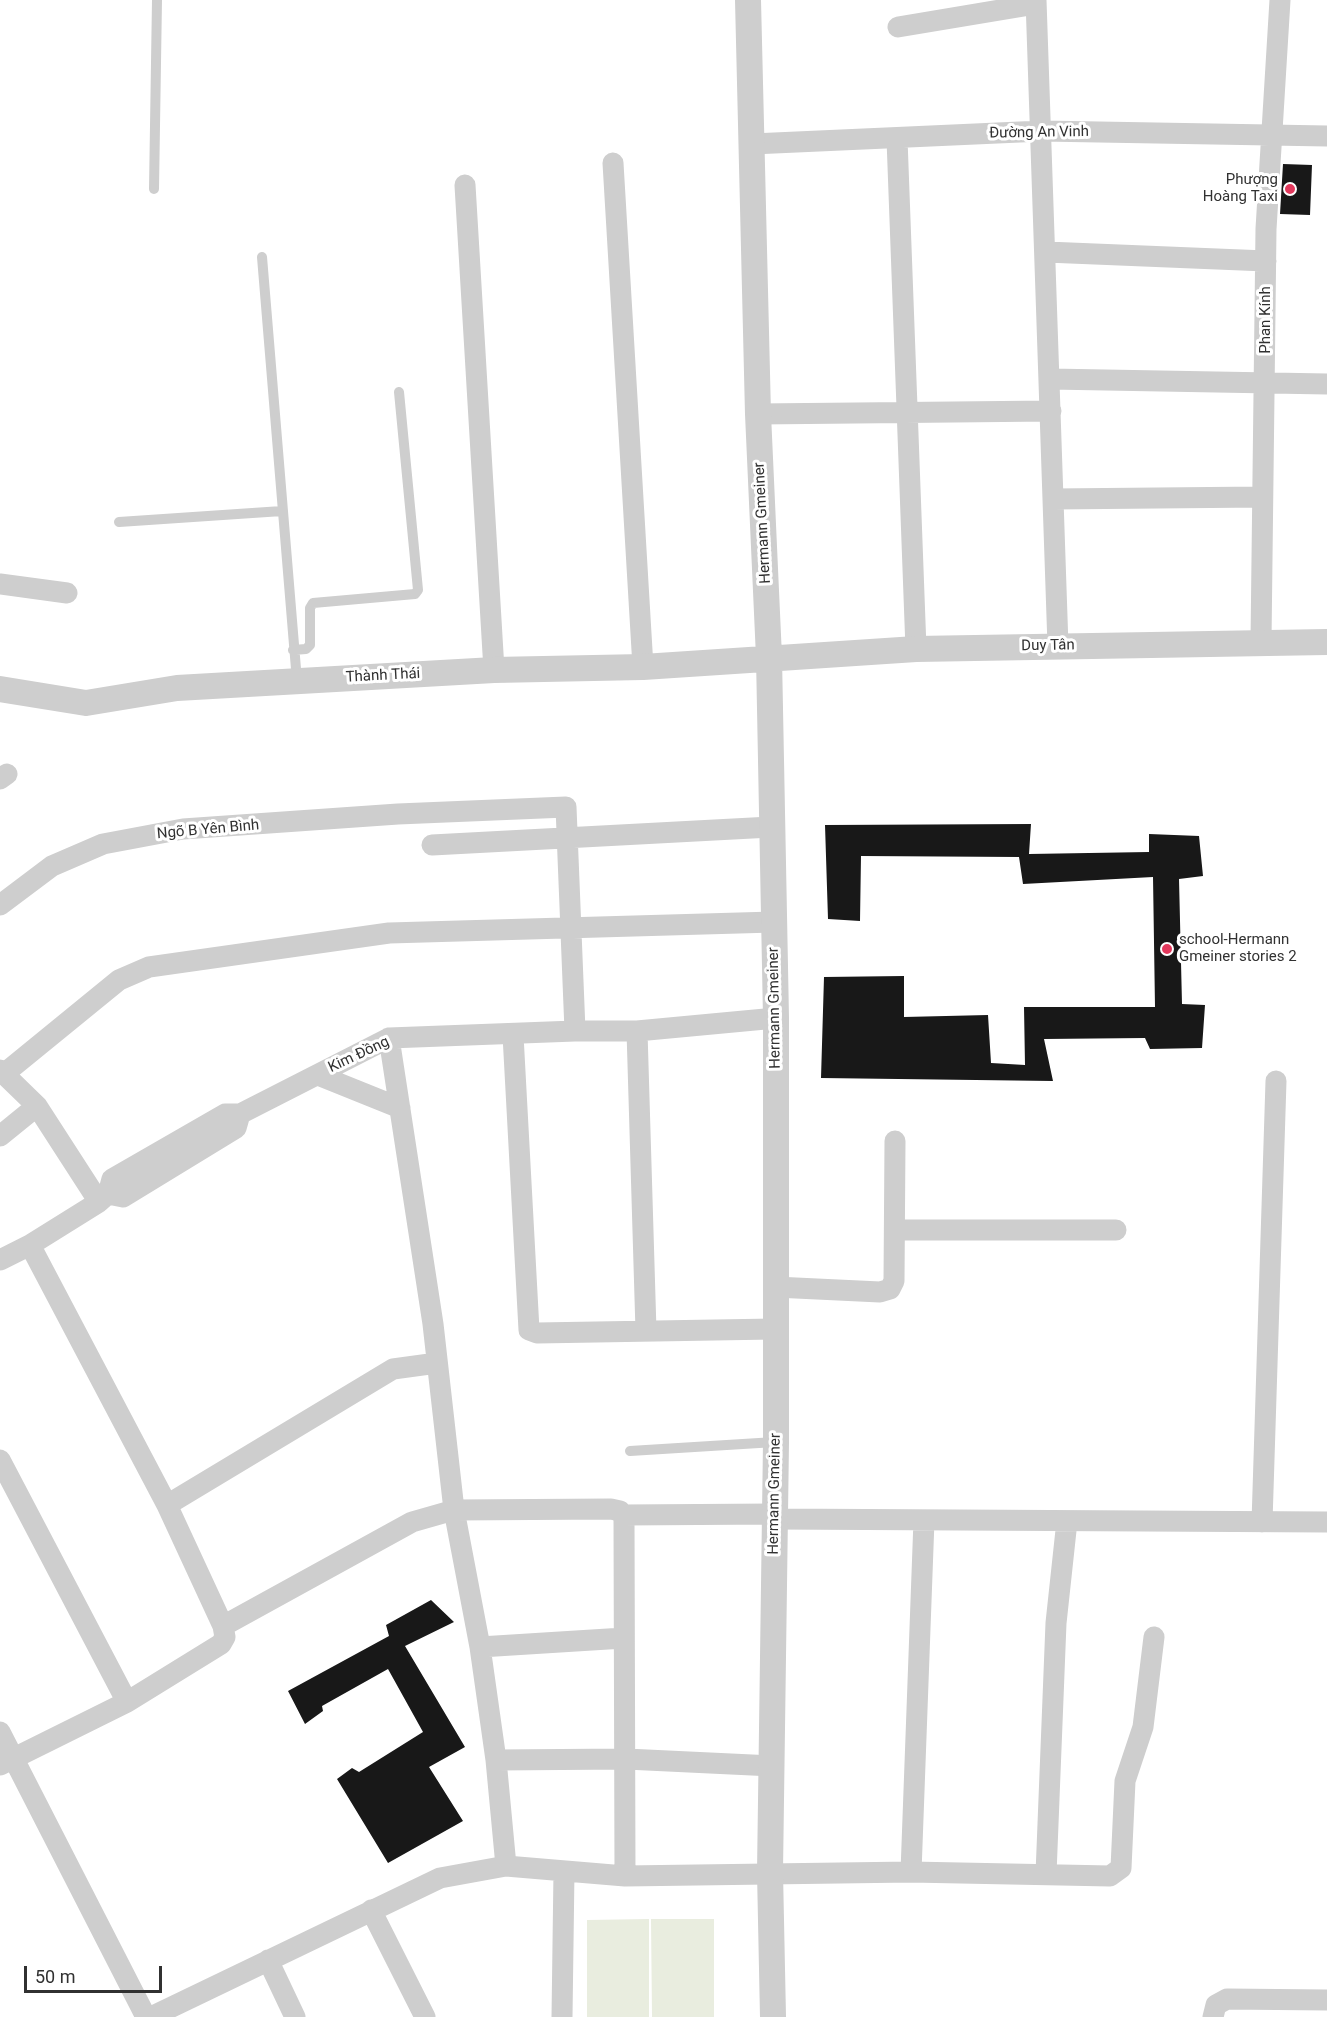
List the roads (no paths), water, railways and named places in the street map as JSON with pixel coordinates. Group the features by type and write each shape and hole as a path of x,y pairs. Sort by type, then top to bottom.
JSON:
{"street":[{"name":"Hermann Gmeiner","path":"748,0 758,414 769,657 776,1018 774,1329 776,1442 770,1872 773,2017"},
{"name":"Phan Kính","path":"1261,641 1266,261 1271,134 1281,0"},
{"path":"898,27 1036,2 1058,646"},
{"name":"Đường An Vinh","path":"752,144 1042,131 1327,136"},
{"path":"897,139 916,649"},
{"path":"613,163 643,667"},
{"path":"465,185 494,670"},
{"path":"1046,252 1266,261"},
{"path":"1050,379 1327,384"},
{"path":"758,414 1051,411"},
{"path":"1053,499 1262,497"},
{"path":"0,584 67,593"},
{"name":"Duy Tân","path":"769,657 916,649 1261,641 1327,642"},
{"name":"Thành Thái","path":"0,690 86,703 177,688 494,670 643,667 769,657"},
{"name":"Ngõ B Yên Bình","path":"0,905 52,866 103,844 183,829 398,814 566,807 568,836"},
{"path":"432,845 771,827"},
{"path":"568,836 576,1030"},
{"path":"0,1260 30,1245 104,1198 38,1106 2,1071 119,980 148,967 389,933 774,922"},
{"name":"Kim Đồng","path":"104,1198 112,1179 162,1162 225,1114 240,1114 389,1038 513,1035 576,1030 638,1031 776,1018"},
{"path":"638,1031 646,1331"},
{"path":"513,1035 529,1330 537,1333 774,1329"},
{"path":"389,1038 437,1363 454,1510 480,1647 496,1760 506,1866"},
{"path":"318,1075 400,1108"},
{"path":"1262,1522 1276,1081"},
{"path":"0,1136 38,1106"},
{"path":"775,1287 886,1291 894,1281 895,1141"},
{"path":"895,1230 1116,1230"},
{"path":"6,1762 127,1702 221,1644 225,1637 223,1626 166,1505 30,1245"},
{"path":"166,1505 393,1369 437,1363"},
{"path":"1,1464 127,1702"},
{"path":"223,1626 412,1522 454,1510 611,1509 623,1515 924,1520 1327,1522"},
{"path":"623,1515 625,1876"},
{"path":"911,1872 924,1520"},
{"path":"1046,1874 1056,1623 1067,1521"},
{"path":"0,1732 6,1762 153,2016 440,1878 506,1866 625,1876 770,1872 911,1872 1110,1876 1120,1868 1125,1781 1143,1727 1154,1637"},
{"path":"480,1647 624,1638"},
{"path":"496,1760 626,1759 773,1766"},
{"path":"562,2017 564,1871"},
{"path":"371,1910 425,2017"},
{"path":"268,1960 295,2017"},
{"path":"1213,2017 1216,2005 1227,2000 1327,2000"}],"lane":[{"path":"154,189 157,0"},
{"path":"262,257 297,681"},
{"path":"293,650 306,649 310,645 310,608 313,603 415,594 418,591 399,392"},
{"path":"119,522 282,512"},
{"path":"630,1451 776,1442"}],"place":[{"name":"Phượng Hoàng Taxi","path":"1290,189"},
{"name":"school-Hermann Gmeiner stories 2","path":"1167,949"}]}
